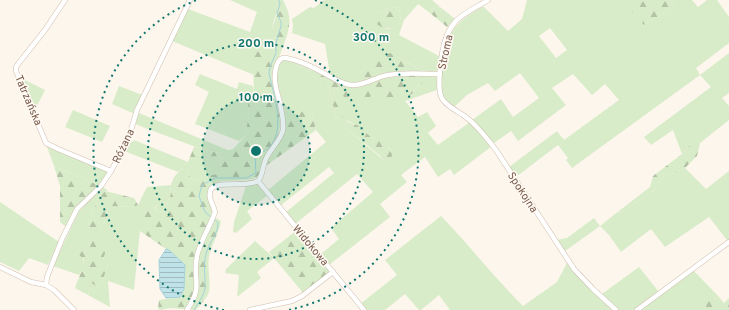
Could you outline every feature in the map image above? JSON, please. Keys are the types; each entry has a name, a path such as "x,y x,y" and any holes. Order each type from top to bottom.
{"street":[{"name":"Tatrzańska","path":"65,0 45,30 18,64 16,71 46,142 58,149 111,171"},
{"name":"Różana","path":"46,285 47,277 62,239 77,209 101,186 111,171 131,130 137,110 190,0"},
{"name":"Stroma","path":"440,74 444,45 449,30 455,21 488,0"},
{"path":"187,310 196,293 197,257 215,212 209,193 212,188 218,185 245,185 258,181 263,173 265,161 278,142 283,127 275,81 278,60 280,58 283,57 298,61 343,83 353,85 388,75 440,74"},
{"name":"Spokojna","path":"440,74 440,92 443,101 468,118 485,136 496,150 574,269 616,310"},
{"name":"Widokowa","path":"258,181 364,310"},
{"path":"637,310 729,242"},
{"path":"0,267 31,282 46,285 54,290 74,310"},
{"path":"250,310 292,301 302,296 333,272"}],"green space":[{"path":"230,0 274,0 276,3 278,9 273,26 274,37 278,39 278,42 283,47 274,69 258,50 253,66 254,75 172,41 188,9 250,32 257,12"},
{"path":"274,0 283,0 288,12 289,29 283,47 271,32 273,30 278,11 277,4"},
{"path":"324,0 432,0 440,7 432,9 430,13 418,4 404,20 399,35 439,56 438,69 435,72 424,71 416,68 412,64 405,63 399,57 377,74 365,81 353,84 341,81 330,75 325,44 292,33 292,19 310,7 314,8","holes":["392,7 399,8 401,18 396,28 386,29 377,13"]},
{"path":"527,0 621,0 644,25 675,7 670,0 692,0 698,7 707,0 717,0 729,17 729,43 696,68 700,75 572,168 566,160 568,158 558,145 516,177 509,167 557,131 564,140 619,100 605,84 592,95 573,74 552,88 566,105 518,141 511,131 494,143 472,120 501,99 513,117 539,98 520,73 495,91 488,83 467,95 454,107 443,99 441,92 447,44 452,32 458,24 483,6 508,31 522,19","holes":["550,28 567,50 556,58 539,36"]},
{"path":"621,0 670,0 675,7 644,25"},
{"path":"392,7 399,8 401,18 396,28 385,28 376,24 373,17 377,13"},
{"path":"440,7 455,19 447,27 430,13 432,9"},
{"path":"258,50 274,69 275,73 280,127 274,146 263,170 255,178 218,182 213,184 208,190 207,196 212,210 211,215 221,221 209,257 209,292 205,299 196,310 170,308 161,310 158,309 159,300 180,297 184,289 185,265 169,250 140,231 149,203 156,199 155,210 160,212 164,211 171,194 170,187 174,177 188,162 194,147 218,153 233,149 246,135 249,109 247,101 254,93 254,51","holes":["219,155 222,158 219,165 219,174 203,176 193,181 188,174 197,157"]},
{"path":"375,53 380,56 390,53 399,57 405,63 412,64 416,68 424,71 422,84 417,86 412,94 388,106 371,95 369,99 362,104 355,97 349,102 336,88 333,90 342,115 348,122 357,125 372,138 383,141 393,153 387,164 379,155 346,128 336,117 327,80 311,76 311,72 299,67 300,65 353,87 365,86 362,73 364,62 372,60"},
{"path":"729,53 729,93 722,98 729,106 729,120 700,143 695,140 682,154 673,130 651,145 644,137 711,87 700,75"},
{"path":"282,60 289,60 300,65 299,67 311,72 311,76 327,80 336,117 346,128 387,163 393,152 382,141 372,138 358,126 343,117 333,90 336,88 349,101 355,97 371,94 385,105 412,94 417,86 422,84 423,76 435,76 438,78 437,90 405,101 418,117 427,112 436,126 428,133 438,145 470,122 492,146 454,175 450,169 438,177 425,157 401,175 407,182 380,204 390,217 329,265 321,254 339,239 331,228 373,192 357,174 295,224 286,212 334,173 329,167 280,206 268,190 326,142 316,130 312,113 285,124 283,104 276,76 278,65"},
{"path":"200,74 237,89 239,82 253,86 254,93 247,101 249,109 246,135 239,141 195,124 209,92 195,85"},
{"path":"21,78 45,90 35,110"},
{"path":"119,86 142,95 135,114 112,104"},
{"path":"308,107 312,113 316,130 267,165 268,160 281,140 285,124"},
{"path":"73,110 110,126 102,142 65,127"},
{"path":"139,113 230,151 218,153 201,149 135,124"},
{"path":"134,140 188,162 178,172 124,151 129,141 133,142"},
{"path":"695,140 700,143 697,156 685,168 661,179 655,189 622,212 619,211 650,187 653,176 682,154"},
{"path":"46,144 109,171 98,185 54,166"},
{"path":"219,155 222,158 219,165 219,174 203,176 193,181 188,174 197,156"},
{"path":"54,166 98,185 77,207 66,227 60,222 60,186"},
{"path":"685,168 706,189 729,171 729,239 727,240 709,217 665,247 651,229 621,252 609,235 600,226 619,211 622,212 655,189 661,179"},
{"path":"257,183 261,185 268,195 247,211 252,219 236,233 233,232 234,222 246,186"},
{"path":"171,185 171,194 164,211 160,212 155,210 157,204 140,231 134,290 108,281 110,307 88,295 91,283 98,287 102,282 108,265 103,259 106,251 82,246 84,266 79,275 53,266 79,211 103,187 108,191 105,191 98,200 87,227 100,230 107,217 108,208 110,206 132,207 138,205 147,187"},
{"path":"105,191 134,198 138,205 132,207 110,206 108,208 107,217 100,230 94,232 87,227 98,200"},
{"path":"0,202 59,242 48,265 29,258 19,271 0,262"},
{"path":"441,216 523,306 557,282 568,261 575,274 614,310 450,310 439,295 419,310 405,294 385,310 365,310 360,304 397,275 385,260"},
{"path":"594,218 600,226 565,251 557,240 567,238"},
{"path":"297,230 331,273 304,294 269,252"},
{"path":"96,238 107,245 103,259 108,265 102,282 98,287 91,283 88,295 75,288 84,263 84,259 79,255 79,250 82,245 90,247 92,241"},
{"path":"255,241 274,258 257,272 261,278 237,297 239,275 225,273 226,269"},
{"path":"639,267 659,292 634,310 619,310 602,294"},
{"path":"693,270 720,298 701,301 708,310 639,310"},
{"path":"710,297 713,299 720,298 724,303 729,298 729,310 708,310 700,301 704,298"}],"water":[{"path":"166,249 185,265 184,289 180,297 166,298 160,289 159,260"}],"waterway":[{"path":"211,217 205,212 199,196 202,185 215,178 246,178 256,173 255,157 270,147 276,136 278,118 269,73 276,53 276,43 281,26 277,13 280,4 279,0"},
{"path":"194,310 204,291 206,256 208,247 218,227 218,223 215,220"}]}
